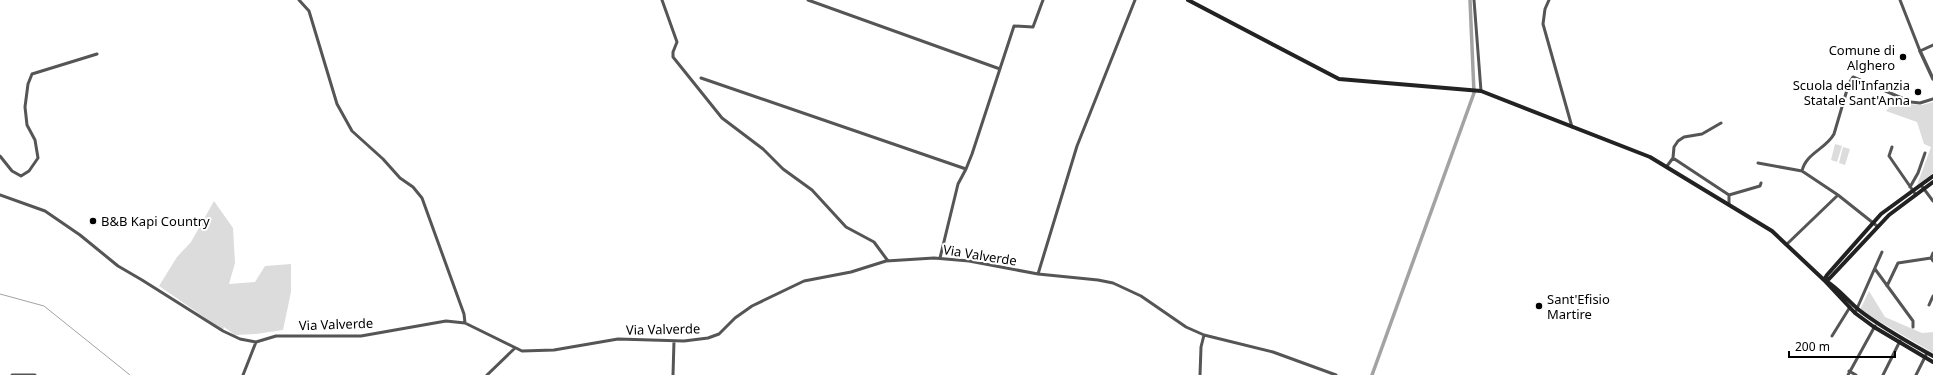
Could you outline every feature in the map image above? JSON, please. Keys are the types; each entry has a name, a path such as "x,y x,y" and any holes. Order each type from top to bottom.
{"main road":[{"path":"1188,0 1338,79 1476,90 1650,157 1667,166 1772,232 1787,244 1850,307 1875,325 1926,355 1933,362"},
{"path":"1923,187 1933,176"},
{"path":"1824,280 1881,214 1913,191 1933,182"},
{"path":"1824,280 1829,279 1877,226 1913,191"},
{"path":"1824,280 1834,285 1857,311"},
{"path":"1926,355 1933,356"}],"street":[{"path":"299,0 308,11 337,104 352,131 383,159 400,178 413,187 422,198 464,314 465,323"},
{"path":"662,0 677,42 673,52 673,57 718,114 763,149 783,169 812,190 846,227 874,242 888,261"},
{"path":"808,0 1000,69"},
{"path":"940,258 958,184 966,169 1014,26 1033,27 1043,0"},
{"path":"1038,274 1077,146 1135,0"},
{"path":"1474,0 1476,90"},
{"path":"1549,0 1545,9 1543,24 1572,127"},
{"path":"1900,0 1920,51 1933,79"},
{"path":"1920,51 1933,45"},
{"path":"0,156 12,171 21,176 29,171 38,158 35,140 27,125 25,107 28,84 32,74 97,54"},
{"path":"701,78 966,169"},
{"path":"1802,171 1809,158 1831,141 1849,82 1853,78 1911,102 1920,103 1933,99"},
{"path":"1667,166 1673,158 1674,147 1681,139 1702,134 1721,123"},
{"path":"1892,147 1889,156 1913,191"},
{"path":"1913,191 1925,153"},
{"path":"1673,158 1729,195 1760,186 1761,183"},
{"path":"1758,163 1802,171 1838,195 1877,226"},
{"path":"1923,187 1933,201"},
{"name":"Via Valverde","path":"0,195 45,211 80,235 118,266 240,340 256,342 276,336 362,336 446,321 465,323 522,351 554,350 618,339 674,341 708,338 719,334 735,318 752,306 804,281 852,272 888,261 940,258 1038,274 1098,280 1116,284 1141,296 1186,327 1204,335 1272,352 1336,375"},
{"path":"1729,195 1729,205"},
{"path":"1787,244 1838,195"},
{"path":"1857,311 1882,252"},
{"path":"1887,286 1898,262 1932,259 1933,253"},
{"path":"1875,269 1913,321 1913,327"},
{"path":"1929,305 1933,296"},
{"path":"1832,336 1850,307"},
{"path":"1856,375 1848,373 1875,325"},
{"path":"1200,375 1201,347 1204,335"},
{"path":"1883,375 1901,340"},
{"path":"673,375 674,341"},
{"path":"243,375 256,342"},
{"path":"487,375 515,348"},
{"path":"1916,375 1926,355"},
{"path":"12,375 35,375"}],"shaded area":[{"path":"1933,102 1933,173 1917,185 1931,147 1924,144 1917,122 1886,111 1894,103 1922,105"},
{"path":"1835,144 1842,146 1837,162 1831,160"},
{"path":"1843,147 1850,149 1845,165 1839,163"},
{"path":"214,201 233,228 235,263 229,284 255,282 265,266 291,264 291,292 283,330 235,335 224,327 223,330 159,286 177,257 191,242"},
{"path":"1869,291 1885,317 1922,333 1933,332 1933,353 1860,310"}],"waterway":[{"path":"1372,375 1474,93 1470,0"},
{"path":"0,294 44,306 130,375"}],"place":[{"name":"Comune di Alghero","path":"1903,57"},
{"name":"Scuola dell'Infanzia Statale Sant'Anna","path":"1918,92"},
{"name":"B&B Kapi Country","path":"93,221"},
{"name":"Sant'Efisio Martire","path":"1539,306"}]}
